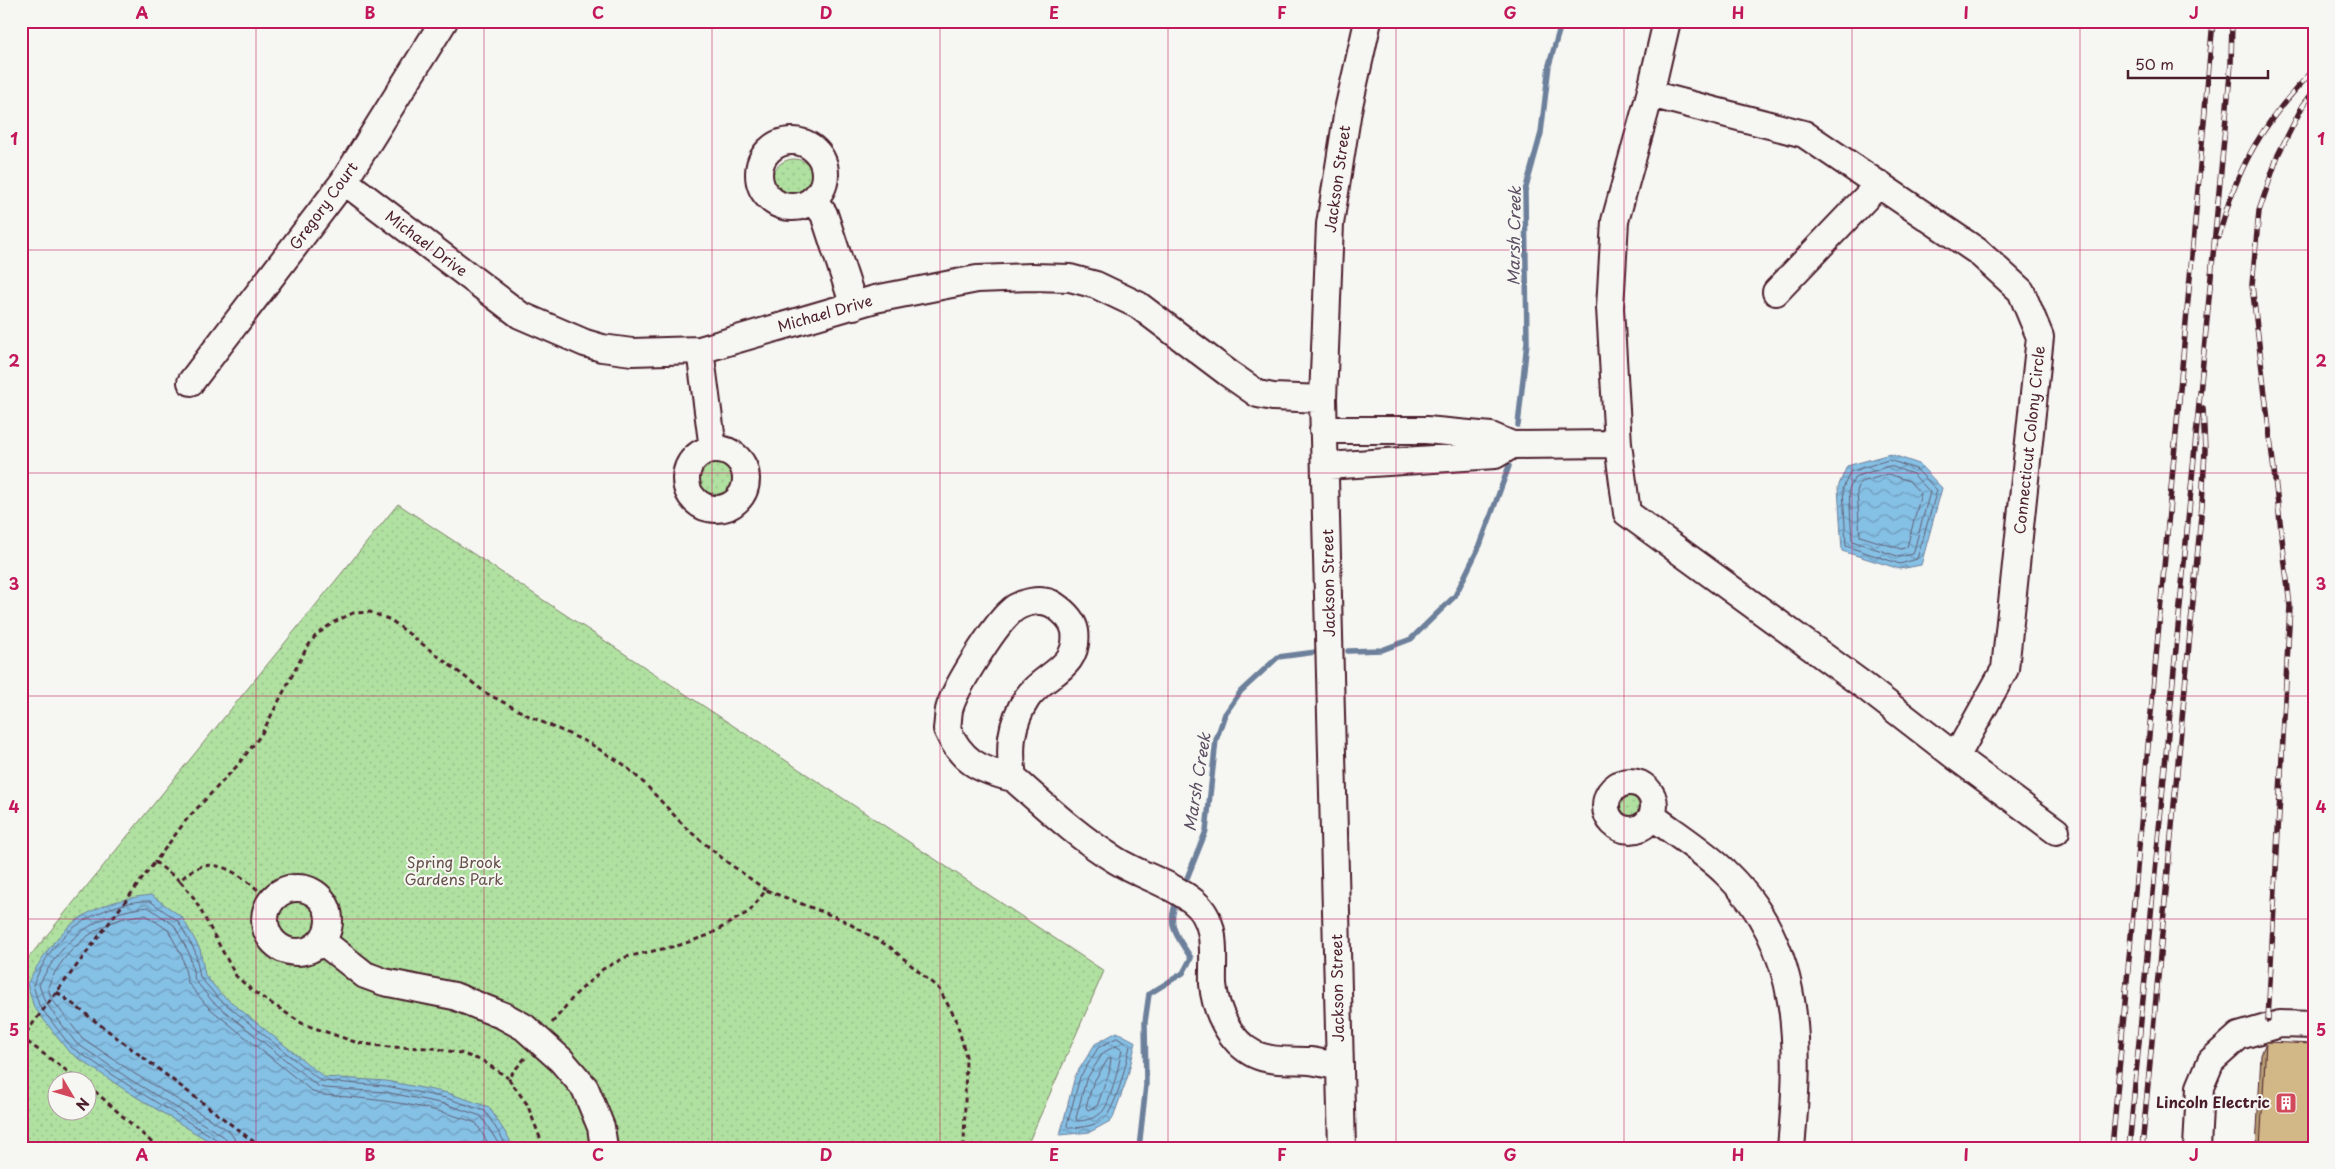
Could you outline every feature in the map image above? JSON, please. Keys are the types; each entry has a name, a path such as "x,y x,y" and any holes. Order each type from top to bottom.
{"street":[{"name":"Gregory Court","path":"192,382 344,181 444,21"},
{"name":"Jackson Street","path":"1342,1148 1323,399 1330,224 1348,110 1368,21"},
{"path":"1667,21 1650,94 1615,221 1610,308 1618,444 1627,513 1863,684 1956,758 2056,832"},
{"name":"Connecticut Colony Circle","path":"1650,94 1804,134 1977,251 2021,291 2040,337 2006,669 1956,758"},
{"name":"Michael Drive","path":"344,181 512,309 537,324 602,348 632,352 700,350 875,299 977,280 1032,277 1070,278 1096,285 1138,305 1228,374 1258,394 1273,397 1323,399"},
{"path":"1776,292 1879,184"},
{"path":"813,200 824,214 854,306"},
{"path":"700,350 713,449"},
{"path":"1323,430 1426,430 1490,436 1512,445 1618,444"},
{"path":"1326,466 1494,455 1512,445"},
{"path":"1013,778 1010,754 1011,731 1019,713 1028,697 1067,663 1076,647 1074,629 1064,612 1048,601 1029,602 1010,612 964,679 949,709 947,729 967,760 991,773 1013,778 1058,817 1117,861 1195,903 1210,925 1215,960 1213,985 1222,1018 1239,1044 1255,1054 1274,1059 1312,1062 1340,1067"},
{"path":"1652,816 1727,873 1746,894 1761,915 1776,948 1786,974 1796,1032 1797,1079 1791,1148"},
{"path":"298,888 317,895 324,902 329,922 322,941 313,948 292,952 274,942 268,933 266,922 267,911 272,902 279,894 298,888"},
{"path":"322,941 364,975 384,982 454,996 504,1016 524,1027 561,1060 585,1088 601,1127 604,1148"},
{"path":"2197,1148 2200,1087 2211,1061 2239,1036 2280,1024 2314,1025"}],"path":[{"path":"68,1072 21,1038 186,819 236,767 261,735 306,649 316,635 334,622 353,613 370,612 391,620 486,693 531,717 589,743 623,764 687,828 727,862 766,890 841,919 890,948 939,989 956,1018 966,1056 964,1148"},
{"path":"155,862 180,881 194,898 236,976 254,992 303,1024 358,1043 389,1047 432,1048 460,1053 483,1061 508,1078 527,1104 544,1148"},
{"path":"180,881 188,872 207,864 223,867 248,880 272,902"},
{"path":"508,1078 575,995 603,969 626,958 680,945 709,934 750,911 766,890"},
{"path":"57,992 262,1148"},
{"path":"98,1095 158,1148"}],"green space":[{"path":"790,159 798,159 810,165 816,181 810,197 798,203 790,203 778,197 772,185 772,177 778,165"},
{"path":"714,458 722,458 734,464 740,480 734,496 722,502 714,502 702,496 696,484 696,476 702,464"},
{"name":"Spring Brook Gardens Park","path":"398,504 1104,971 1026,1148 21,1148 21,967"},
{"path":"1626,790 1637,800 1640,815 1625,825 1619,823 1613,814 1616,800"}],"water":[{"path":"1890,454 1919,464 1942,488 1921,565 1900,569 1842,551 1838,487 1847,466"},
{"path":"151,895 182,917 200,949 205,975 221,994 324,1077 386,1081 448,1093 489,1107 510,1140 510,1148 220,1148 125,1090 68,1051 34,1007 27,984 50,947 76,921 91,911 108,904"},
{"path":"1117,1032 1136,1042 1127,1079 1112,1120 1090,1132 1060,1135 1075,1076 1095,1044"}],"building":[{"name":"Lincoln Electric","path":"2266,1042 2314,1044 2314,1148 2260,1148"}],"waterway":[{"name":"Marsh Creek","path":"1518,425 1527,342 1525,191 1541,133 1549,65 1562,21"},
{"name":"Marsh Creek","path":"1348,651 1382,650 1411,639 1455,596 1480,545 1509,466"},
{"name":"Marsh Creek","path":"1183,888 1206,831 1216,740 1225,714 1241,691 1278,657 1316,652"},
{"name":"Marsh Creek","path":"1139,1148 1146,1085 1145,1022 1149,994 1183,973 1191,958 1174,930 1174,907 1178,898"}],"railway":[{"path":"2112,1148 2213,21"},
{"path":"2129,1148 2231,64 2232,21"},
{"path":"2219,237 2234,189 2254,146 2281,107 2314,70"},
{"path":"2268,1020 2290,606 2252,285 2259,211 2278,155 2302,107 2314,91"},
{"path":"2142,1148 2202,505 2205,450 2203,408"}],"place":[{"name":"Lincoln Electric","path":"2286,1103"}]}
